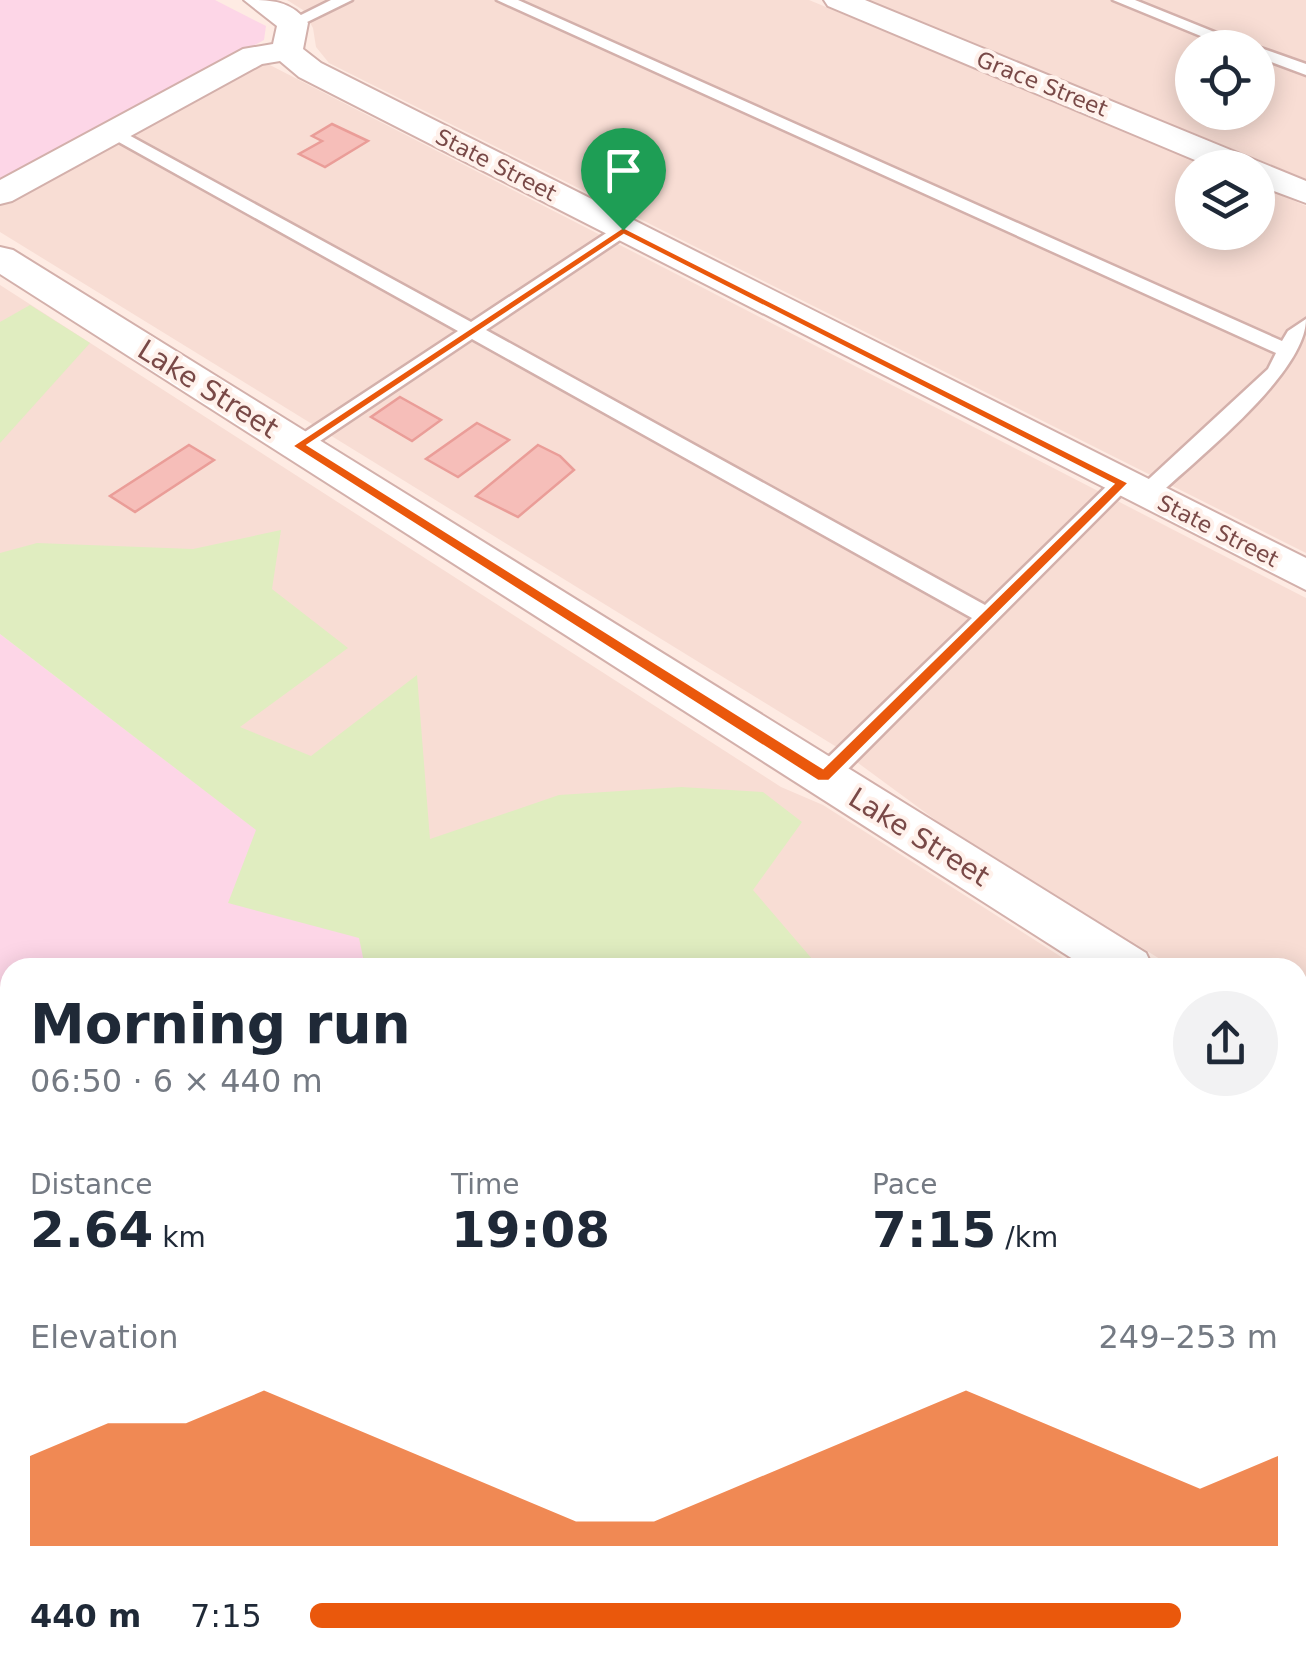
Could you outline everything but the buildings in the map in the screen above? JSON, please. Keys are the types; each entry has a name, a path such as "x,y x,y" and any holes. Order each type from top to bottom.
{"street":[{"name":"State Street","path":"258,0 290,37 310,70 1306,576"},
{"name":"Grace Street","path":"839,0 1201,150"},
{"path":"0,194 290,37"},
{"path":"1275,180 1306,193"},
{"name":"Lake Street","path":"0,258 1112,958"}],"lane":[{"path":"290,37 344,0"},
{"path":"505,0 1288,351"},
{"path":"1121,0 1199,30"},
{"path":"1275,58 1306,70"},
{"path":"114,132 987,616"},
{"path":"298,446 623,230"},
{"path":"824,777 987,616 1276,372 1306,326"}],"shaded area":[{"path":"0,0 215,0 266,26 264,40 0,182"},
{"path":"287,0 809,0 1175,151 1175,250 1275,250 1275,192 1306,206 1306,553 329,63 316,47 313,28 303,10"},
{"path":"867,0 1306,0 1306,179 1275,166 1275,150 1235,150 1186,130 1275,130 1275,30 1175,30 1175,126"},
{"path":"266,63 1306,598 1306,958 1158,958 941,824 835,746 0,232 0,206 252,65"},
{"path":"0,285 781,787 823,805 1063,958 483,958 0,592"},
{"path":"0,634 424,958 0,958"}],"green space":[{"path":"30,305 90,343 0,443 0,322"},
{"path":"281,530 272,589 348,648 240,727 311,756 417,675 430,839 559,795 681,787 763,792 802,822 753,890 811,958 363,958 359,938 228,903 256,830 0,634 0,553 37,543 193,549"}],"route":[{"path":"623,230 1122,483 824,777 298,446 623,230"}]}
